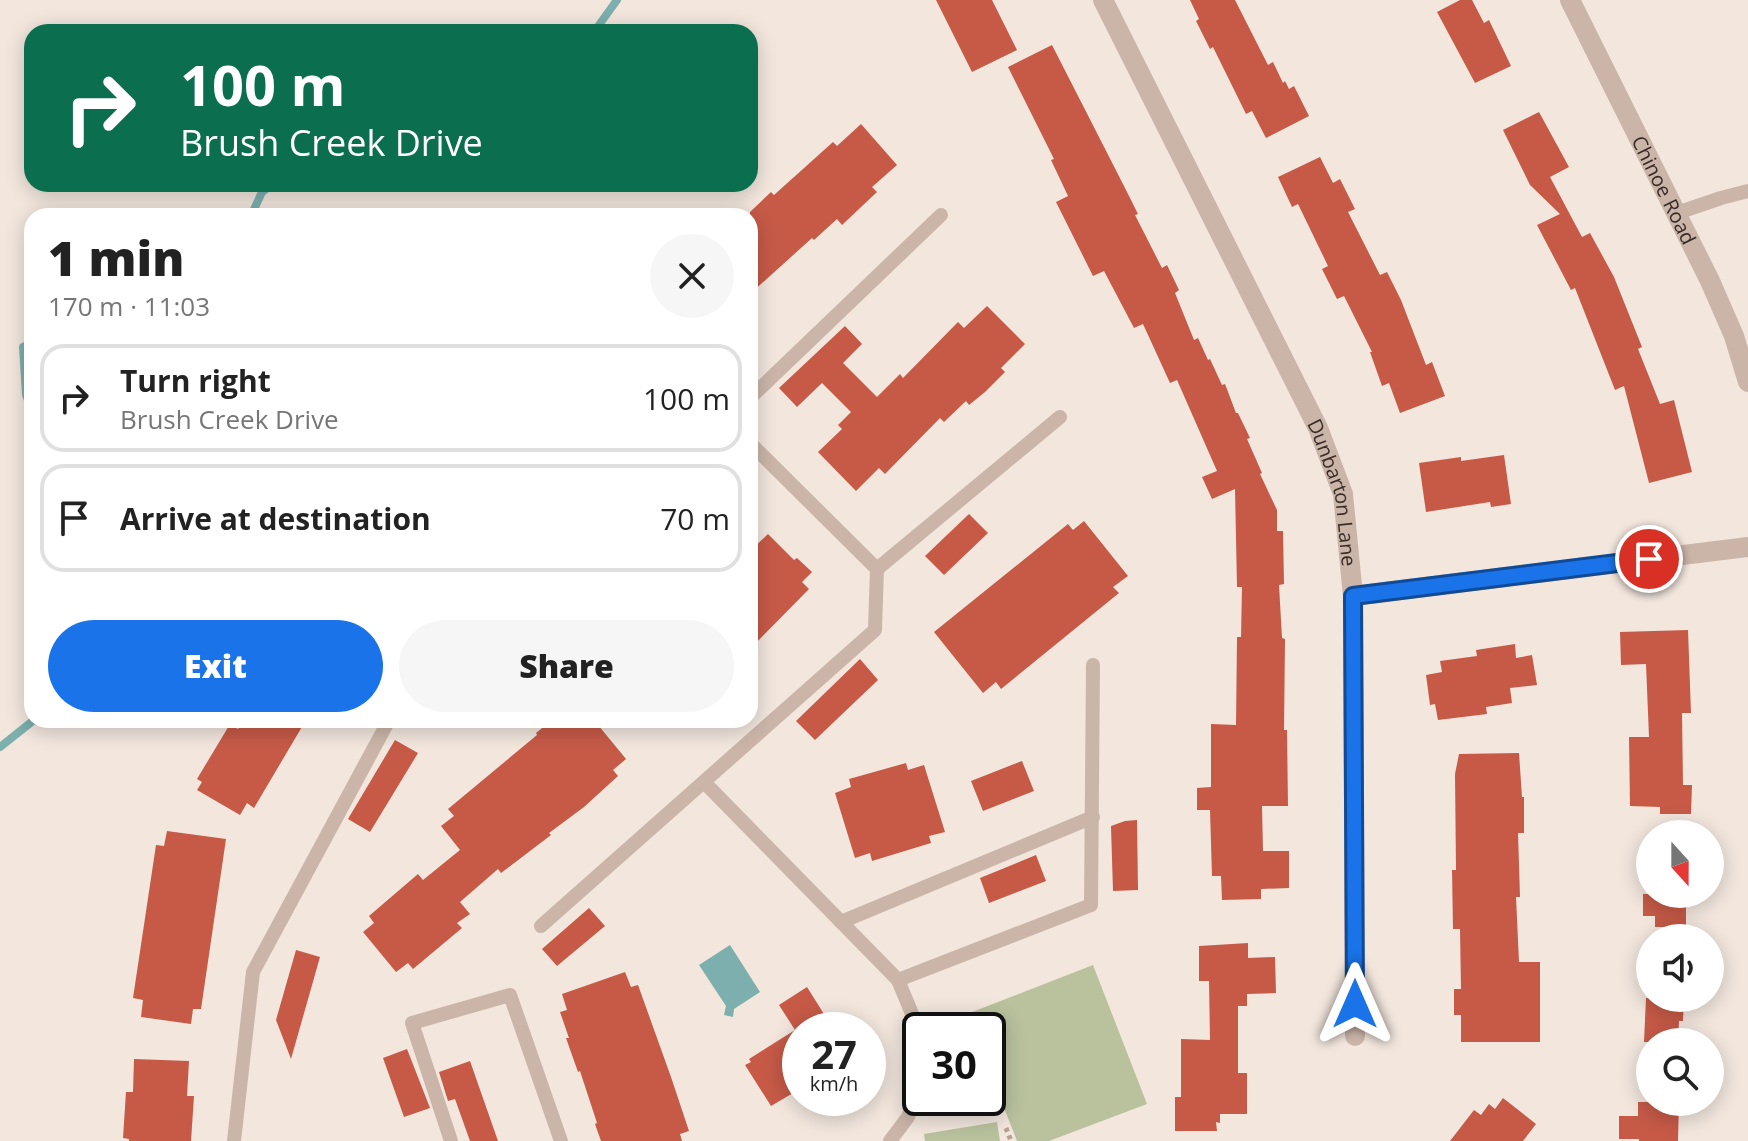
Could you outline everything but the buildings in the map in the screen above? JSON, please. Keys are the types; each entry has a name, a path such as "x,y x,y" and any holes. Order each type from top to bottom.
{"street":[{"name":"Dunbarton Lane","path":"1103,0 1318,428 1343,494 1353,596 1355,1036"},
{"name":"Chinoe Road","path":"1570,0 1710,281 1728,322 1748,382"},
{"path":"1353,596 1748,547"}],"lane":[{"path":"1677,213 1748,191"},
{"path":"758,390 941,215"},
{"path":"877,569 1060,417"},
{"path":"541,926 875,630 877,569 758,451"},
{"path":"898,980 1091,905 1093,665"},
{"path":"234,1141 253,972 385,728"},
{"path":"704,782 898,980 911,1012"},
{"path":"841,922 1093,817"},
{"path":"451,1141 412,1023 510,995 561,1141"},
{"path":"890,1141 908,1116"}],"path":[{"path":"1006,1128 1011,1141"}],"green space":[{"path":"1093,965 1147,1104 1049,1141 1017,1141 1006,1113 1006,1012 972,1012"},
{"path":"997,1122 1000,1141 925,1141 924,1134"}],"water":[{"path":"730,945 760,992 734,1009 733,1017 724,1015 726,1006 699,965"}],"waterway":[{"path":"600,24 617,0"},
{"path":"255,208 262,192"},
{"path":"24,347 24,363"},
{"path":"0,747 24,728"}],"route":[{"path":"1355,1004 1353,596 1649,559"}]}
